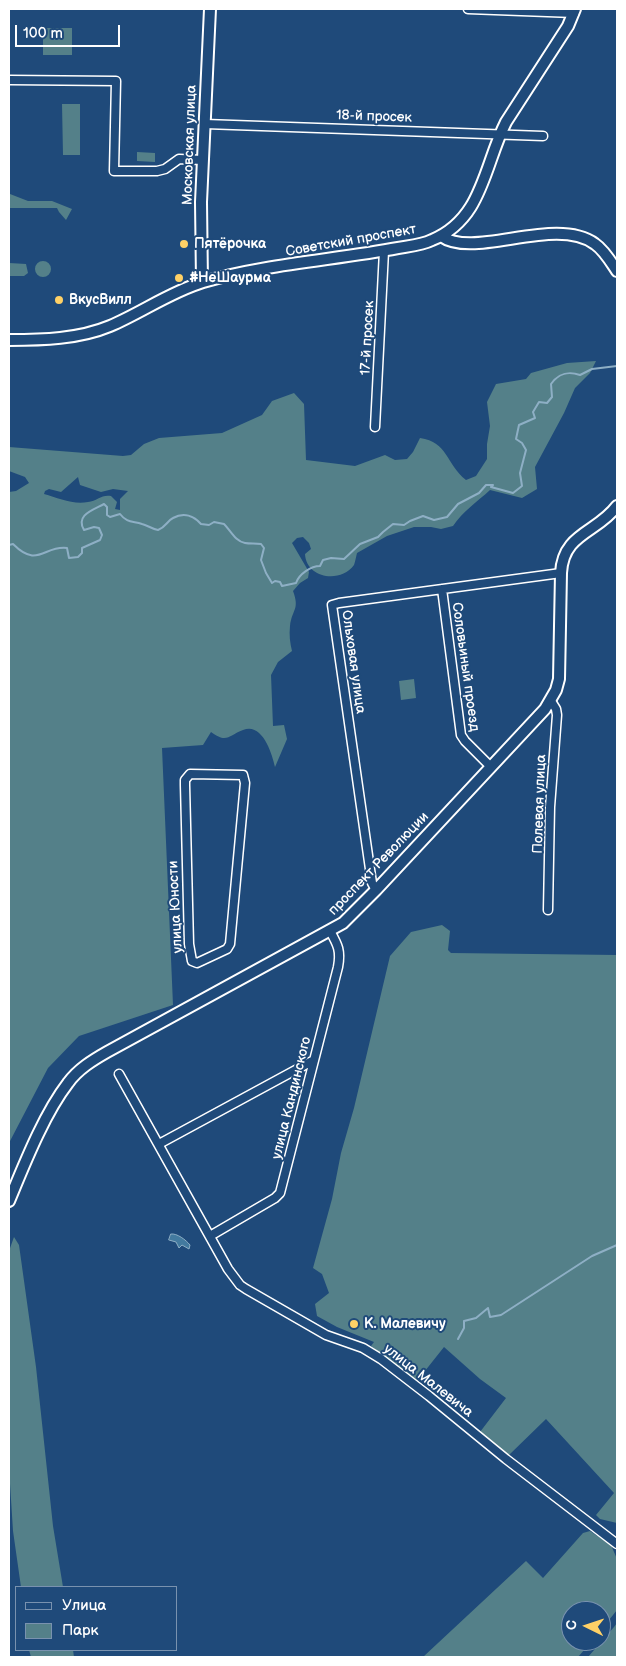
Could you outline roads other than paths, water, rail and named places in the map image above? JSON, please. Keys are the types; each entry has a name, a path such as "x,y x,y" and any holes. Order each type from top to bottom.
{"street":[{"name":"Московская улица","path":"202,282 201,220 210,9"},
{"path":"468,9 575,11"},
{"name":"Советский проспект","path":"9,340 58,338 108,327 202,282 384,251 422,243 441,236 462,219 471,208 478,196 500,134 519,100 568,26 575,11"},
{"path":"9,80 116,80 114,171 157,171 165,169 179,159 203,160"},
{"name":"18-й просек","path":"205,124 543,136"},
{"path":"441,236 458,243 554,234 579,237 597,245 617,271"},
{"name":"17-й просек","path":"375,427 384,251"},
{"name":"проспект Революции","path":"9,1201 48,1115 68,1082 88,1063 343,923 376,890 551,701 558,679 563,556 573,542 602,521 617,506"},
{"name":"Ольховая улица","path":"376,890 372,883 332,605 561,573"},
{"name":"Соловьиный проезд","path":"442,589 461,735 464,741 491,767"},
{"name":"Полевая улица","path":"548,910 550,807 557,715 551,701"},
{"name":"улица Юности","path":"190,774 243,775 246,783 242,816 230,944 227,949 194,963 189,944 185,785 187,776 190,774"},
{"name":"улица Кандинского","path":"210,1236 280,1193 340,956 338,946 330,931"},
{"path":"159,1144 314,1060"},
{"name":"улица Малевича","path":"119,1074 228,1269 240,1285 326,1335 370,1351 425,1392 506,1459 617,1544"}],"water":[{"path":"171,1234 179,1236 186,1241 190,1245 189,1249 182,1245 179,1248 176,1242 169,1240"}],"waterway":[{"path":"617,238 617,252"},
{"path":"9,545 13,544 29,555 67,548 69,558 78,557 82,553 82,548 100,540 102,535 99,528 94,527 84,530 82,525 83,517 104,504 107,507 107,515 110,517 120,514 127,520 158,530 171,519 181,515 192,517 201,524 209,525 214,522 224,524 242,542 261,544 264,548 261,560 272,583 275,581 280,582 282,586 296,583 306,571 320,566 323,560 331,558 344,559 360,544 378,537 393,524 404,525 423,516 434,520 447,517 458,504 479,493 486,485 493,485 491,487 513,493 522,486 520,473 526,450 522,443 516,439 519,425 535,418 533,412 539,402 547,403 552,397 551,384 557,377 564,374 580,375 592,369 617,366"},
{"path":"458,1339 464,1328 464,1321 476,1318 488,1308 490,1317 501,1315 592,1256 617,1245"}],"place":[{"name":"Пятёрочка","path":"184,244"},
{"name":"#НеШаурма","path":"179,278"},
{"name":"ВкусВилл","path":"59,300"},
{"name":"К. Малевичу","path":"354,1324"}]}
